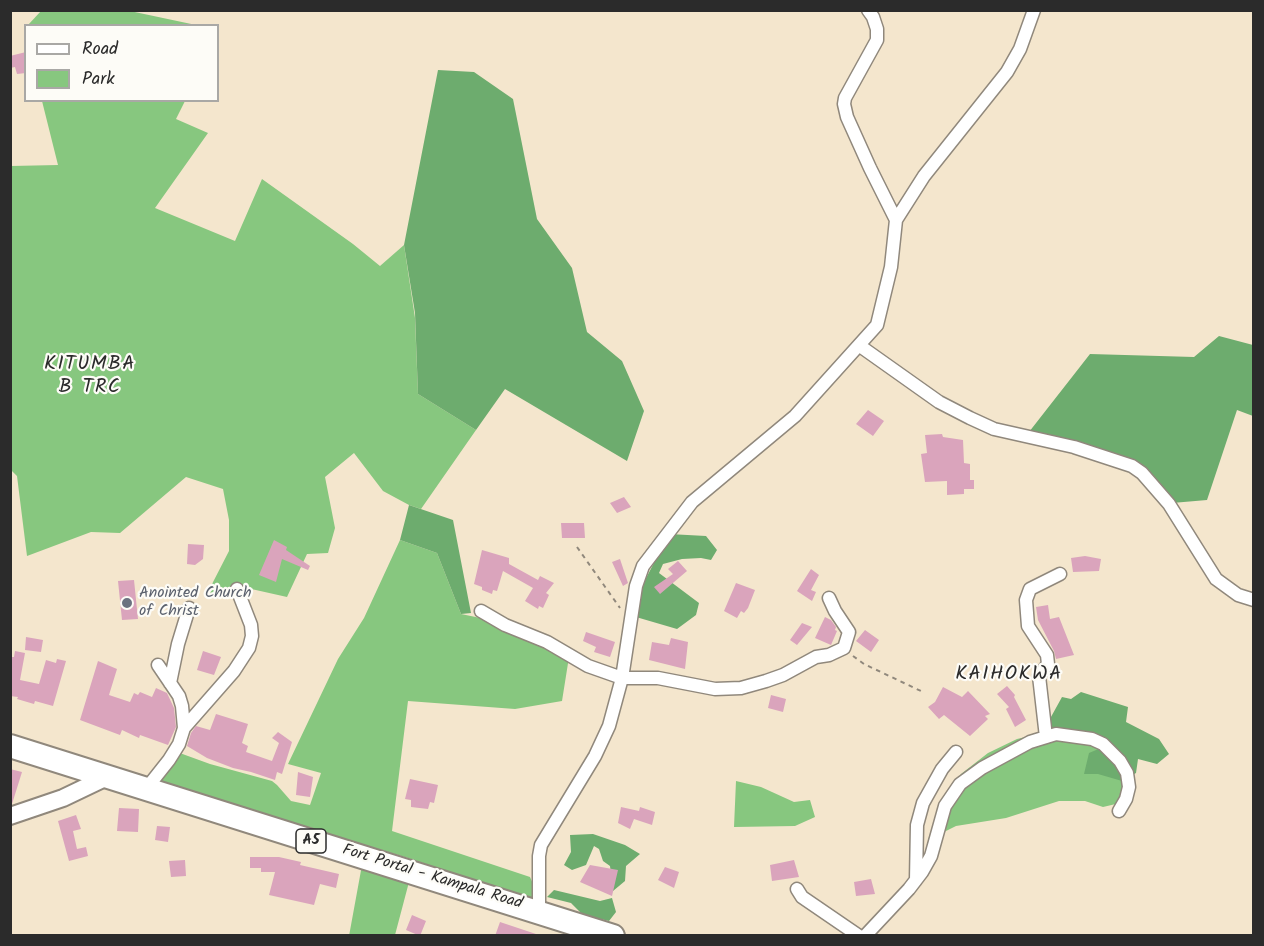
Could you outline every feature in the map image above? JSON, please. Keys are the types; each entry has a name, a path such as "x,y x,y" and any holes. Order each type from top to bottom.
{"highway":[{"name":"Fort Portal - Kampala Road","path":"10,746 438,882 539,911 578,930 612,936"}],"street":[{"path":"868,10 877,30 877,40 845,98 844,104 847,117 865,158 896,220"},
{"path":"539,911 541,844 600,747 614,711 622,678 636,586 643,566 692,502 795,416 878,326 891,267 896,220 924,176 1007,72 1020,49 1034,10"},
{"path":"860,346 939,402 994,429 1074,447 1132,466 1142,473 1169,504 1216,579 1238,595 1254,600"},
{"path":"1046,736 1039,676 1048,664 1047,655 1028,626 1026,600 1030,589 1060,574"},
{"path":"146,789 174,752 184,728 234,671 249,648 252,636 251,625 237,589"},
{"path":"481,611 505,625 547,642 588,666 622,678 658,678 715,689 741,688 783,675 816,657 829,655 844,648 849,632 829,598"},
{"path":"170,683 178,644 189,608"},
{"path":"158,665 179,696 184,728"},
{"path":"865,936 916,880 931,856 945,806 960,784 982,768 1030,742 1046,736 1065,734 1092,739 1110,750 1127,773 1129,788 1119,811"},
{"path":"916,880 916,833 922,803 942,769 956,752"},
{"path":"10,816 63,798 109,776"},
{"path":"798,889 802,897 859,936"}],"path":[{"path":"577,548 631,622"},
{"path":"844,648 864,664 922,692"}],"green space":[{"path":"41,11 130,11 191,24 29,24"},
{"path":"438,70 474,72 513,99 537,219 572,268 587,332 622,361 644,411 627,461 505,389 476,430 418,394 415,313 404,245"},
{"path":"42,102 184,102 176,119 208,133 155,208 235,241 262,179 380,266 404,245 415,318 418,394 476,430 421,509 383,491 354,453 325,477 335,528 328,553 307,554 287,597 238,586 210,598 211,586 229,551 229,520 223,489 186,477 120,533 91,532 27,556 17,476 11,470 11,166 58,165"},
{"path":"1219,336 1253,345 1253,416 1237,410 1207,500 1172,503 1141,468 1029,432 1090,354 1194,357"},
{"path":"409,505 453,520 471,613 461,614 437,553 400,540"},
{"path":"669,534 706,536 717,550 711,560 682,559 663,564 659,573 699,603 696,615 677,629 636,617 643,584"},
{"path":"400,540 437,553 461,614 495,621 569,657 562,701 515,709 408,701 392,831 530,877 537,893 534,897 526,898 408,858 153,781 177,752 210,764 272,781 291,801 310,805 321,773 288,764 338,659 364,618"},
{"path":"1081,692 1128,707 1126,722 1159,739 1169,754 1157,764 1138,759 1136,773 1122,781 1098,774 1084,774 1089,753 1108,745 1051,731 1046,726 1062,697 1071,699"},
{"path":"1051,731 1109,744 1130,771 1120,803 1103,807 1085,801 1059,801 1006,818 956,826 942,833 936,848 928,840 939,807 961,774 988,753 1017,739"},
{"path":"736,781 761,787 794,802 810,800 815,817 795,826 734,827"},
{"path":"593,834 625,845 640,854 626,866 625,881 613,891 610,866 603,861 599,849 594,846 586,865 572,870 564,865 571,852 570,835"},
{"path":"362,865 409,882 395,935 349,936"},
{"path":"554,890 600,901 612,898 616,912 609,921 583,915 571,903 547,897"}],"building":[{"path":"24,52 24,73 17,74 15,67 10,68 10,56"},
{"path":"868,410 884,421 873,436 856,424"},
{"path":"942,434 943,437 963,440 964,463 970,464 970,480 974,480 974,489 964,489 964,494 947,495 947,481 925,482 921,454 927,453 925,435"},
{"path":"624,497 631,507 617,513 610,503"},
{"path":"561,523 584,523 585,538 562,538"},
{"path":"274,540 287,547 286,550 310,566 308,570 282,559 276,582 259,575"},
{"path":"188,544 204,545 203,559 195,565 187,564"},
{"path":"482,550 509,558 509,564 538,580 540,576 554,583 546,593 549,595 543,608 539,606 538,609 525,601 533,588 503,571 497,591 493,590 492,594 474,584"},
{"path":"1085,556 1101,559 1099,571 1073,572 1071,558"},
{"path":"620,559 628,583 623,586 612,562"},
{"path":"678,561 687,571 660,594 654,587 673,574 668,569"},
{"path":"811,569 819,575 811,590 816,592 812,601 797,591"},
{"path":"134,580 138,619 122,620 118,581"},
{"path":"736,583 755,590 748,608 744,613 741,611 737,618 724,611"},
{"path":"1048,605 1050,619 1059,617 1074,655 1056,659 1038,620 1036,607"},
{"path":"825,617 831,620 837,631 831,645 815,638"},
{"path":"802,623 812,627 797,645 790,640"},
{"path":"865,630 879,640 871,652 856,641"},
{"path":"586,632 615,642 610,657 594,652 596,647 583,641"},
{"path":"26,637 43,640 41,652 25,650"},
{"path":"671,638 688,642 685,669 649,660 652,642 669,645"},
{"path":"15,651 25,653 20,680 39,684 46,660 56,663 57,659 66,661 53,706 35,701 34,704 10,696 10,657 14,657"},
{"path":"203,651 221,657 214,675 197,670"},
{"path":"98,661 117,669 109,695 130,702 134,693 138,695 140,692 152,697 156,688 167,693 174,708 176,727 168,745 140,735 139,738 122,730 120,735 80,720"},
{"path":"1007,686 1015,695 1026,720 1015,727 1006,709 1009,707 997,694"},
{"path":"943,687 962,697 968,691 990,714 985,716 988,719 970,736 944,715 939,719 928,707 935,702"},
{"path":"771,695 786,699 783,712 768,708"},
{"path":"216,714 248,724 242,743 248,746 246,752 272,761 279,743 272,738 278,732 292,742 282,774 277,772 275,780 233,768 207,758 187,746 196,726 210,730"},
{"path":"10,769 22,772 12,804 10,804"},
{"path":"298,772 313,777 310,797 296,795"},
{"path":"410,779 438,785 434,803 430,802 428,809 411,807 411,800 405,799"},
{"path":"621,807 639,811 640,807 655,812 652,825 634,819 630,829 618,823"},
{"path":"119,808 139,809 138,832 117,831"},
{"path":"76,815 81,829 73,831 77,849 86,847 88,856 69,861 58,821"},
{"path":"157,826 170,827 168,842 155,840"},
{"path":"250,857 279,857 301,862 300,865 339,874 336,888 320,884 314,905 269,895 275,872 261,872 261,868 250,868"},
{"path":"185,860 186,876 171,877 169,861"},
{"path":"794,860 799,877 772,881 770,865"},
{"path":"590,865 618,870 612,896 580,882"},
{"path":"665,867 679,872 674,888 658,880"},
{"path":"871,879 875,894 856,896 854,882"},
{"path":"412,915 426,921 420,936 406,930"},
{"path":"500,922 536,934 535,936 495,936"}],"place":[{"name":"Anointed Church of Christ","path":"127,603"}],"district":[{"name":"KITUMBA B TRC","path":"90,378"},
{"name":"KAIHOKWA","path":"1009,676"}]}
